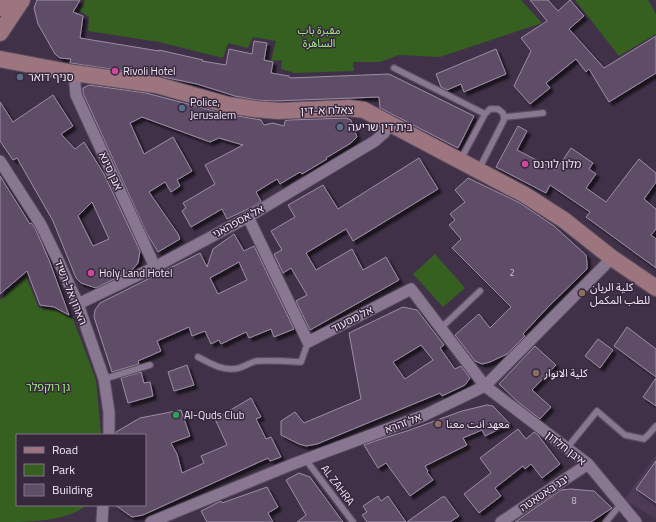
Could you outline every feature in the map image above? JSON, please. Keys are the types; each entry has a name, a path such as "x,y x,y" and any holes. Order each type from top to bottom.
{"street":[{"path":"0,8 5,0"},
{"path":"0,33 22,0"},
{"name":"צאלח א-דין","path":"0,59 74,73 157,85 228,105 255,109 278,111 349,108 364,110 525,195 564,220 612,258 656,288"},
{"name":"אבן סינא","path":"74,73 76,95 155,267"},
{"name":"אל אספהאני","path":"78,304 155,267 248,216 375,141 384,133 389,124"},
{"name":"הארון אל-רשיד","path":"0,161 41,225 78,304 104,379 109,412 109,434"},
{"path":"248,216 308,342"},
{"name":"אל זהרא","path":"151,522 306,460 425,415 485,386 612,258"},
{"name":"אל מסעוד","path":"308,342 411,289 485,386"},
{"name":"איבן חלדון","path":"485,386 588,464 636,522"},
{"name":"יבנ באטאטה","path":"501,522 588,464"},
{"path":"102,522 103,506"}],"lane":[{"path":"394,68 485,114"},
{"path":"460,161 485,114 490,109 496,108 502,111 505,117 504,122 478,171"},
{"path":"505,117 543,113"},
{"path":"441,328 480,291"},
{"path":"198,357 215,366 229,370 240,368 254,362 267,360 301,362 308,342"},
{"path":"104,379 150,365"},
{"path":"567,448 597,411 625,435 644,439 656,426"},
{"name":"AL ZAHRA","path":"306,460 353,522"},
{"path":"606,522 621,504"}],"shaded area":[{"path":"656,455 656,519 624,500"}],"green space":[{"name":"مقبرة باب الساهرة","path":"85,0 521,0 542,23 440,57 399,55 380,62 353,62 354,71 295,73 281,69 282,60 271,61 276,41 253,37 248,48 228,43 223,58 159,42 88,31 89,17 80,11"},
{"path":"575,0 648,0 656,14 656,34 619,56"},
{"path":"435,254 465,288 443,307 413,274"},
{"name":"גן רוקפלר","path":"26,277 39,308 55,310 73,319 96,380 101,434 16,434 16,506 86,506 78,511 58,518 23,522 0,522 0,300"}],"building":[{"path":"37,0 80,0 73,12 83,16 80,38 159,50 203,60 202,61 226,65 229,49 252,54 254,41 267,43 264,60 273,62 271,73 289,76 290,78 389,74 474,116 458,148 380,108 379,97 274,101 256,100 235,96 197,84 158,76 70,63 71,59 60,58 55,54 38,24 34,8"},
{"path":"530,0 548,0 558,11 570,0 584,16 569,29 604,68 656,36 656,73 609,102 589,69 586,72 576,59 546,83 550,88 530,104 514,86 531,51 521,38 547,21"},
{"path":"496,49 506,74 464,92 461,84 447,90 441,87 436,74"},
{"path":"89,85 146,93 226,114 261,120 264,125 273,123 284,126 285,121 288,120 346,118 351,120 357,137 351,143 302,174 300,172 280,184 277,179 256,192 261,201 254,206 227,219 222,209 191,227 182,211 186,208 183,203 215,184 205,165 243,145 219,138 210,142 142,117 130,123 144,154 173,137 192,171 177,180 180,186 171,192 165,182 149,192 180,239 158,252 147,234 83,93 83,88"},
{"path":"53,95 73,126 61,134 75,149 84,142 104,174 140,251 138,263 132,270 96,288 81,283 76,278 53,221 17,158 13,160 0,141 0,102 13,122","holes":["92,202 109,239 93,246 78,216"]},
{"path":"518,126 527,131 517,150 556,170 571,148 593,163 589,169 596,174 586,188 606,202 639,159 656,173 656,182 644,199 656,209 656,229 651,235 656,239 656,268 586,217 590,212 550,185 546,193 496,167"},
{"path":"419,158 438,189 353,241 346,229 306,253 316,270 352,249 363,270 386,257 399,280 310,330 296,301 307,295 291,268 283,273 274,254 282,250 271,231 295,217 288,205 323,185 338,209"},
{"path":"0,176 30,224 31,223 35,228 49,260 69,315 54,307 40,305 27,271 0,294"},
{"path":"468,178 520,203 554,226 586,255 587,262 587,269 548,307 523,334 525,336 507,354 482,364 475,361 455,335 479,314 490,328 511,307 452,248 461,239 449,225 455,220 450,214 465,202 455,190"},
{"path":"234,234 244,251 254,246 294,329 274,337 271,329 249,338 246,332 221,344 219,340 211,344 205,331 192,336 189,327 157,341 161,351 138,361 139,364 112,372 94,317 95,310 100,303 200,253 207,267 213,249","holes":["239,262 247,280 218,294 210,278"]},
{"path":"403,307 417,310 444,345 440,348 455,369 461,366 470,378 465,385 442,396 440,393 317,444 306,446 281,435 281,421 295,412 304,423 361,399 349,333","holes":["421,345 433,360 405,379 393,362"]},
{"path":"627,327 656,349 656,377 614,346"},
{"path":"598,339 613,350 600,368 585,356"},
{"path":"535,346 556,365 532,390 551,407 540,419 518,402 499,384"},
{"path":"187,365 194,385 174,391 168,372"},
{"path":"141,372 144,383 150,382 153,396 128,403 121,378"},
{"path":"656,378 656,406 643,397"},
{"path":"251,398 261,417 256,419 266,439 271,437 281,457 270,461 268,458 143,515 132,517 116,506 146,506 146,434 116,434 116,432 140,418 181,410 190,436 171,443 177,454 182,473 204,463 201,456 227,445 215,419"},
{"path":"487,405 493,406 510,424 485,436 482,430 463,438 467,445 425,466 428,471 427,472 433,480 410,496 386,463 378,468 364,445 462,411"},
{"path":"518,429 526,439 534,432 538,435 560,464 542,478 531,464 525,469 523,466 495,488 501,496 479,513 464,494 491,473 480,458"},
{"path":"656,461 656,503 636,489"},
{"path":"299,473 310,477 343,522 297,522 306,515 286,480"},
{"path":"267,487 278,507 268,513 273,522 207,522 201,511 221,501 222,503"},
{"path":"571,489 594,491 612,508 591,522 515,522 561,490"},
{"path":"378,496 381,501 388,496 406,522 367,522 362,515 367,512 363,506"},
{"path":"442,497 445,497 459,516 450,522 407,522"}],"place":[{"name":"Rivoli Hotel","path":"115,71"},
{"name":"סניף דואר","path":"20,77"},
{"name":"Police, Jerusalem","path":"182,108"},
{"name":"בית דין שריעה","path":"340,127"},
{"name":"מלון לורנס","path":"525,164"},
{"name":"Holy Land Hotel","path":"91,273"},
{"name":"كلية الريان للطب المكمل","path":"582,293"},
{"name":"كلية الانوار","path":"536,373"},
{"name":"Al-Quds Club","path":"176,415"},
{"name":"معهد انت معنا","path":"438,424"}]}
